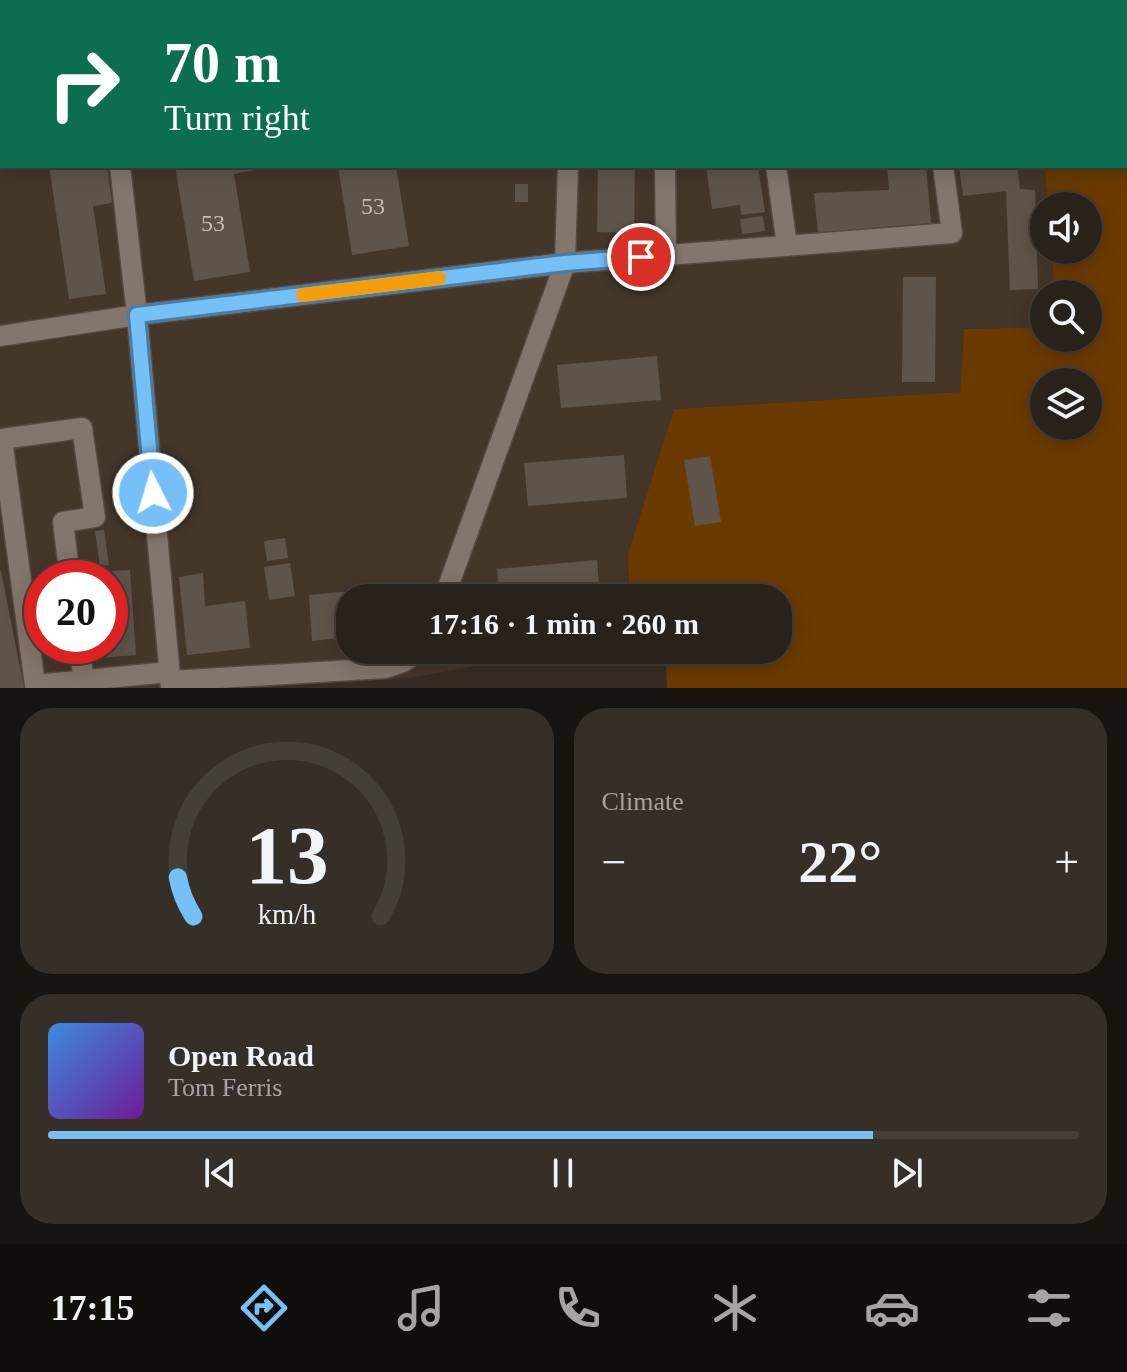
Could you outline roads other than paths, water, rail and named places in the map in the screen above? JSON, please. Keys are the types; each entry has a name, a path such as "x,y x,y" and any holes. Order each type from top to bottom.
{"lane":[{"path":"120,168 137,315 170,680"},
{"path":"449,584 565,263 568,168"},
{"path":"665,168 666,255"},
{"path":"776,168 787,246"},
{"path":"0,336 137,315 565,263 952,233 943,168"},
{"path":"24,603 2,439 82,428 95,517 63,522 68,560"},
{"path":"32,664 35,685 385,668 397,664"},
{"path":"82,664 84,681"}]}
